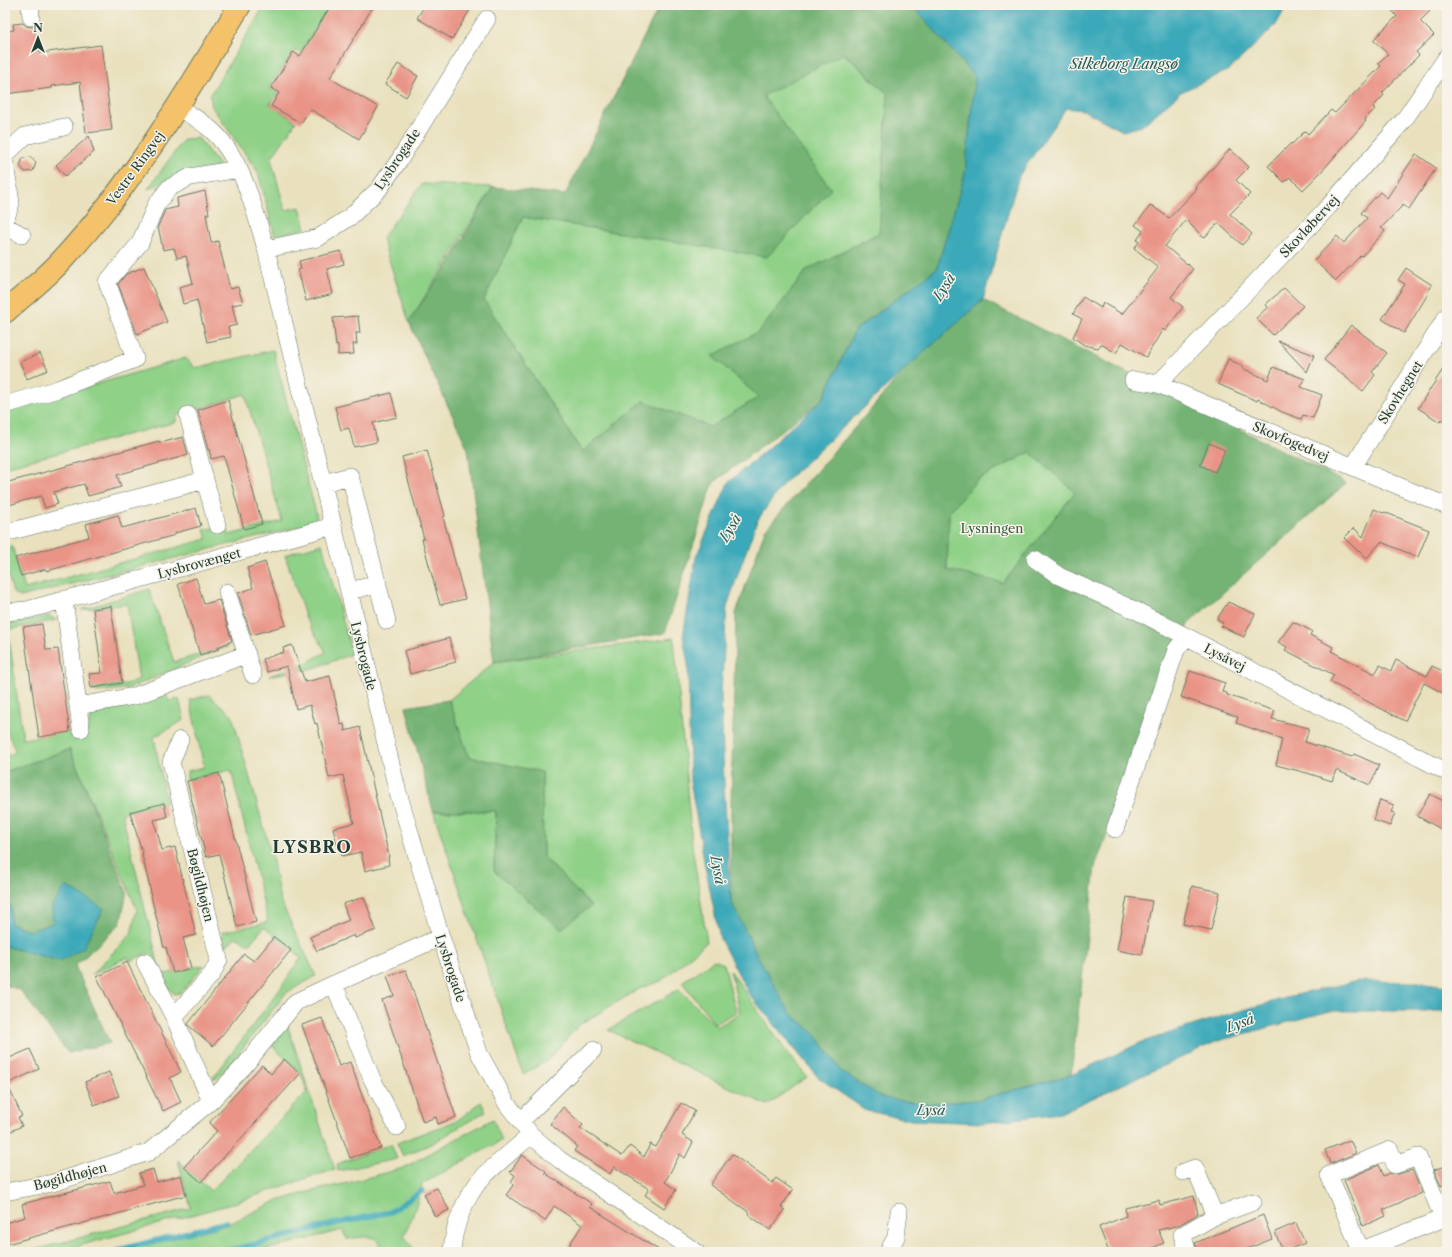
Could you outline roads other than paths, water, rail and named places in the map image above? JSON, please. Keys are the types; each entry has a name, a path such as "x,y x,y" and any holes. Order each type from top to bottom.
{"main road":[{"name":"Vestre Ringvej","path":"5,312 63,260 122,189 178,107 240,5"}],"street":[{"name":"Lysbrogade","path":"266,249 318,238 350,217 379,189 400,159 487,19"},
{"name":"Skovløbervej","path":"1158,384 1334,200 1404,120 1447,57"},
{"name":"Lysbrogade","path":"178,107 210,128 224,144 240,169 251,199 266,249 397,789 441,937 479,1053 507,1104 531,1134 560,1160 696,1252"},
{"path":"5,155 25,136 64,127"},
{"path":"5,164 11,203 5,221"},
{"path":"5,405 58,389 134,359 107,282 140,243 156,205 169,188 190,177 240,169"},
{"path":"5,226 22,235"},
{"name":"Skovhegnet","path":"1353,467 1447,316"},
{"name":"Skovfogedvej","path":"1133,380 1158,384 1447,506"},
{"path":"188,415 217,525"},
{"path":"323,483 350,476 387,621"},
{"path":"5,532 205,480"},
{"name":"Lysbrovænget","path":"5,612 27,610 333,526"},
{"name":"Lysåvej","path":"1035,558 1059,576 1139,612 1447,772"},
{"path":"349,592 378,584"},
{"path":"226,592 253,675"},
{"path":"64,599 81,729"},
{"path":"1115,829 1176,650 1186,636"},
{"path":"78,706 134,696 247,654"},
{"name":"Bøgildhøjen","path":"174,1017 212,974 219,960 171,762 180,740"},
{"name":"Bøgildhøjen","path":"5,1192 53,1183 149,1152 211,1101 245,1065 296,1002 441,937"},
{"path":"145,962 174,1017 211,1101"},
{"path":"334,984 372,1079 396,1127"},
{"path":"521,1121 593,1050"},
{"path":"452,1252 455,1232 466,1202 482,1179 531,1134"},
{"path":"1390,1150 1395,1165 1418,1157 1445,1217 1359,1251 1329,1175 1390,1150"},
{"path":"1183,1172 1195,1168 1215,1216"},
{"path":"1188,1252 1182,1235 1215,1216 1254,1202"},
{"path":"888,1252 896,1237 899,1212"}],"water":[{"path":"912,5 1287,5 1276,25 1229,70 1181,92 1142,126 1123,131 1083,110 1066,108 1019,176 983,300 904,370 782,485 757,521 727,607 721,693 724,784 731,901 757,955 790,1013 816,1035 842,1072 883,1098 927,1104 977,1100 1071,1075 1142,1042 1229,1014 1300,994 1357,981 1418,982 1447,986 1447,1011 1330,1011 1218,1041 1060,1113 983,1123 911,1120 867,1111 817,1076 749,994 720,939 690,781 688,664 683,637 696,557 728,483 823,399 855,330 937,268 965,174 975,77"},
{"path":"66,886 104,909 83,948 60,961 5,946 5,904 11,905 10,923 30,931 53,923 52,906"}],"waterway":[{"path":"224,1252 329,1225 390,1212 422,1191"},
{"path":"119,1250 227,1222"}],"district":[{"name":"LYSBRO","path":"312,847"}],"water label":[{"name":"Silkeborg Langsø","path":"1124,64"},
{"name":"Lyså","path":"944,287"},
{"name":"Lyså","path":"730,528"},
{"name":"Lyså","path":"718,870"},
{"name":"Lyså","path":"1240,1023"},
{"name":"Lyså","path":"931,1110"}],"park label":[{"name":"Lysningen","path":"992,528"}]}
